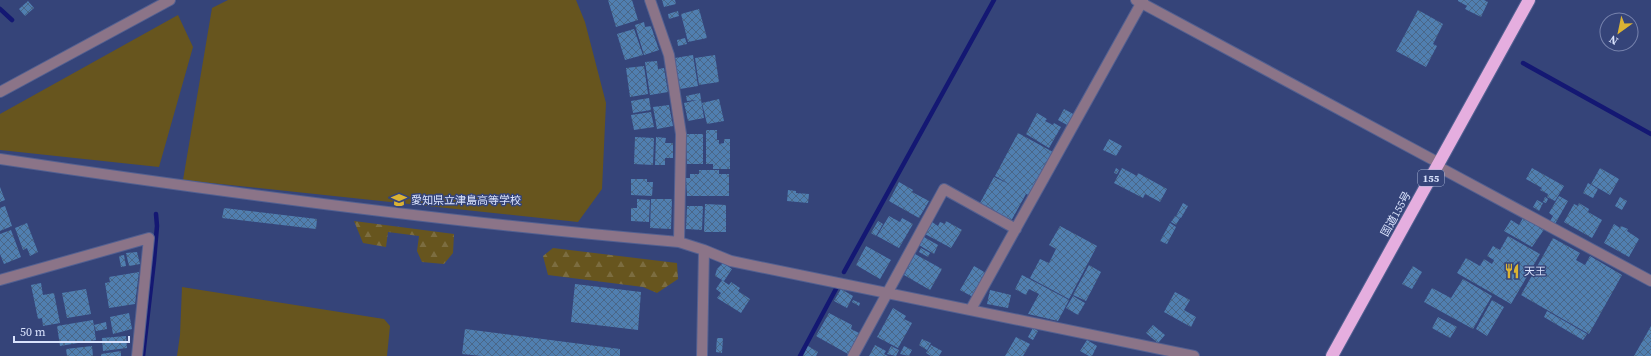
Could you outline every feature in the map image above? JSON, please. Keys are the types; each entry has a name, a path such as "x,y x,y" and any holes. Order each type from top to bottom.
{"highway":[{"name":"国道155号","path":"1332,356 1529,0"}],"street":[{"path":"650,0 669,55 681,134 679,242"},
{"path":"0,92 163,1"},
{"path":"971,309 1140,1 1651,281"},
{"path":"0,159 200,189 349,208 489,224 679,242 731,261 971,309 1194,356"},
{"path":"854,356 944,189 1016,229"},
{"path":"0,280 150,238 137,356"},
{"path":"702,356 704,250"}],"green space":[{"path":"228,0 576,0 585,22 606,103 602,189 578,222 183,180 212,8"},
{"path":"178,15 193,47 159,167 0,150 0,114"},
{"path":"354,221 454,234 453,253 444,264 422,262 417,251 419,236 388,232 386,247 363,243"},
{"path":"553,248 677,263 678,279 657,293 643,287 548,275 543,256"},
{"path":"182,287 384,319 390,326 387,356 177,356 180,335"}],"building":[{"path":"608,0 632,0 638,20 616,27"},
{"path":"662,0 675,0 676,4 664,7"},
{"path":"1458,0 1484,0 1488,2 1481,17 1465,9 1467,6"},
{"path":"28,1 34,8 25,16 19,9"},
{"path":"699,9 707,38 688,42 681,14"},
{"path":"1418,10 1443,24 1433,44 1437,46 1426,67 1396,51"},
{"path":"678,11 679,16 669,19 668,14"},
{"path":"644,22 645,27 651,26 659,50 644,55 635,25"},
{"path":"634,29 643,55 625,60 617,34"},
{"path":"685,38 687,44 678,46 677,40"},
{"path":"693,55 698,86 680,89 675,58"},
{"path":"715,55 719,82 699,85 695,58"},
{"path":"657,61 658,69 664,68 668,92 650,95 645,62"},
{"path":"644,66 648,94 630,97 626,68"},
{"path":"700,93 704,118 688,121 684,103 697,100 687,101 686,96"},
{"path":"649,98 651,110 633,113 631,101"},
{"path":"719,99 724,121 707,124 702,103"},
{"path":"669,105 673,126 657,129 653,107"},
{"path":"1064,109 1075,115 1069,126 1058,120"},
{"path":"651,112 654,127 634,130 631,115"},
{"path":"1037,113 1047,119 1045,121 1053,125 1054,123 1061,127 1049,148 1026,134"},
{"path":"706,130 717,130 717,140 719,140 719,144 724,143 724,139 730,139 730,169 713,169 713,164 706,164"},
{"path":"1018,133 1053,152 1029,195 1026,194 1011,221 980,203 994,177 1009,184 995,176"},
{"path":"686,134 703,134 703,164 687,164"},
{"path":"635,137 654,138 653,165 634,164"},
{"path":"656,137 666,138 665,143 673,143 673,158 665,158 665,165 655,165"},
{"path":"1109,139 1122,146 1116,156 1103,150"},
{"path":"1116,168 1119,170 1117,174 1114,173"},
{"path":"1122,168 1137,176 1138,173 1167,189 1160,202 1145,194 1143,198 1114,183"},
{"path":"1532,168 1564,186 1555,201 1547,197 1548,194 1540,190 1542,188 1526,179"},
{"path":"1600,168 1619,179 1610,195 1591,184"},
{"path":"699,170 719,170 719,174 729,174 729,196 687,196 686,178 690,178 690,174 699,174"},
{"path":"631,179 647,179 647,182 653,182 652,196 631,195"},
{"path":"899,182 913,190 912,192 929,201 919,218 889,201"},
{"path":"1588,183 1598,189 1593,198 1583,193"},
{"path":"0,187 5,200 0,202"},
{"path":"788,190 796,191 796,193 809,194 808,203 787,201"},
{"path":"1559,196 1568,201 1555,224 1550,221 1553,216 1549,213"},
{"path":"1545,197 1548,199 1546,203 1543,202"},
{"path":"1620,197 1627,201 1622,210 1615,206"},
{"path":"637,199 650,200 649,222 631,221 631,208 637,208"},
{"path":"651,199 672,199 671,229 650,228"},
{"path":"1537,200 1543,203 1539,211 1533,207"},
{"path":"1183,203 1188,206 1181,218 1176,216"},
{"path":"1579,203 1589,209 1588,212 1602,220 1592,238 1564,222 1574,204 1578,206"},
{"path":"705,204 726,205 726,232 704,232"},
{"path":"5,206 12,226 0,231 0,208"},
{"path":"687,206 703,206 702,230 686,229"},
{"path":"224,208 317,219 316,229 222,218"},
{"path":"889,216 900,222 902,218 913,224 899,248 877,236"},
{"path":"1175,216 1180,218 1176,225 1171,222"},
{"path":"1524,216 1545,228 1532,247 1504,231 1511,220 1519,225"},
{"path":"878,221 883,224 876,236 871,233"},
{"path":"946,221 962,230 951,248 925,234 932,222 938,226 940,222 945,224"},
{"path":"27,223 38,252 30,256 27,248 23,250 15,228"},
{"path":"1170,223 1176,227 1167,244 1160,241"},
{"path":"1614,224 1620,228 1621,226 1628,229 1627,231 1639,239 1629,257 1604,243"},
{"path":"1060,226 1097,246 1069,299 1030,278 1040,259 1049,263 1056,249 1049,245"},
{"path":"11,230 21,257 4,264 0,254 0,234"},
{"path":"1508,236 1540,254 1511,304 1457,273 1466,258 1480,266 1484,259 1492,264 1494,260 1487,256 1493,246 1500,250"},
{"path":"924,237 938,245 934,254 919,245"},
{"path":"1553,238 1580,253 1576,260 1585,265 1590,256 1622,275 1589,334 1521,295"},
{"path":"866,246 891,260 880,279 856,265"},
{"path":"921,248 930,253 928,257 919,252"},
{"path":"137,252 140,264 129,266 126,253"},
{"path":"915,254 942,269 930,290 904,275"},
{"path":"124,255 126,266 121,267 119,256"},
{"path":"723,263 732,269 724,281 715,276 717,269"},
{"path":"1089,265 1101,272 1086,301 1073,295"},
{"path":"974,266 986,273 973,297 960,290"},
{"path":"1413,266 1422,272 1412,289 1402,284"},
{"path":"139,272 135,304 109,308 105,283 110,282 109,277"},
{"path":"1022,275 1069,300 1058,321 1028,314 1039,294 1029,289 1026,295 1015,289"},
{"path":"1463,279 1492,296 1473,329 1424,302 1432,288 1451,298"},
{"path":"722,280 729,285 731,282 740,288 738,291 750,299 741,313 717,298 721,293 716,289"},
{"path":"41,283 43,295 54,293 60,323 43,326 42,318 38,319 31,285"},
{"path":"575,284 641,292 638,330 571,322"},
{"path":"86,289 91,314 67,318 62,293"},
{"path":"841,289 853,296 847,308 834,301"},
{"path":"990,290 1011,295 1008,308 987,304"},
{"path":"1175,292 1190,300 1184,310 1196,317 1191,327 1164,312"},
{"path":"1073,296 1085,303 1078,315 1066,308"},
{"path":"853,300 860,303 859,306 852,302"},
{"path":"1492,300 1504,307 1487,336 1476,329"},
{"path":"893,308 906,316 904,319 912,323 898,348 877,337"},
{"path":"1547,311 1587,334 1583,340 1544,317"},
{"path":"129,313 132,329 113,334 110,317"},
{"path":"829,313 852,325 851,329 859,333 848,354 816,336"},
{"path":"1438,317 1457,327 1450,338 1432,328"},
{"path":"93,320 96,340 60,346 57,326"},
{"path":"106,322 107,329 96,331 94,325"},
{"path":"1153,325 1165,335 1158,343 1146,333"},
{"path":"1651,326 1651,356 1634,356"},
{"path":"1033,328 1038,331 1033,340 1028,337"},
{"path":"465,329 620,349 620,356 482,356 462,354"},
{"path":"126,336 127,348 103,351 102,338"},
{"path":"1016,337 1030,344 1023,356 1005,356"},
{"path":"717,338 723,338 722,353 716,352"},
{"path":"922,339 931,343 927,350 919,345"},
{"path":"1087,340 1097,346 1092,356 1080,351"},
{"path":"875,345 886,351 884,354 888,356 869,356"},
{"path":"931,345 942,351 939,356 931,356 926,353"},
{"path":"92,346 93,356 67,356 66,349"},
{"path":"808,346 818,352 816,356 803,356"},
{"path":"891,346 899,350 896,356 887,354"},
{"path":"904,346 912,350 909,356 900,354"},
{"path":"121,351 121,356 101,356 101,354"}],"waterway":[{"path":"844,272 994,0"},
{"path":"0,9 12,20"},
{"path":"1523,63 1651,134"},
{"path":"143,356 154,261 157,226 156,214"},
{"path":"800,356 837,287"}],"place":[{"name":"愛知県立津島高等学校","path":"399,200"},
{"name":"天王","path":"1512,271"}]}
